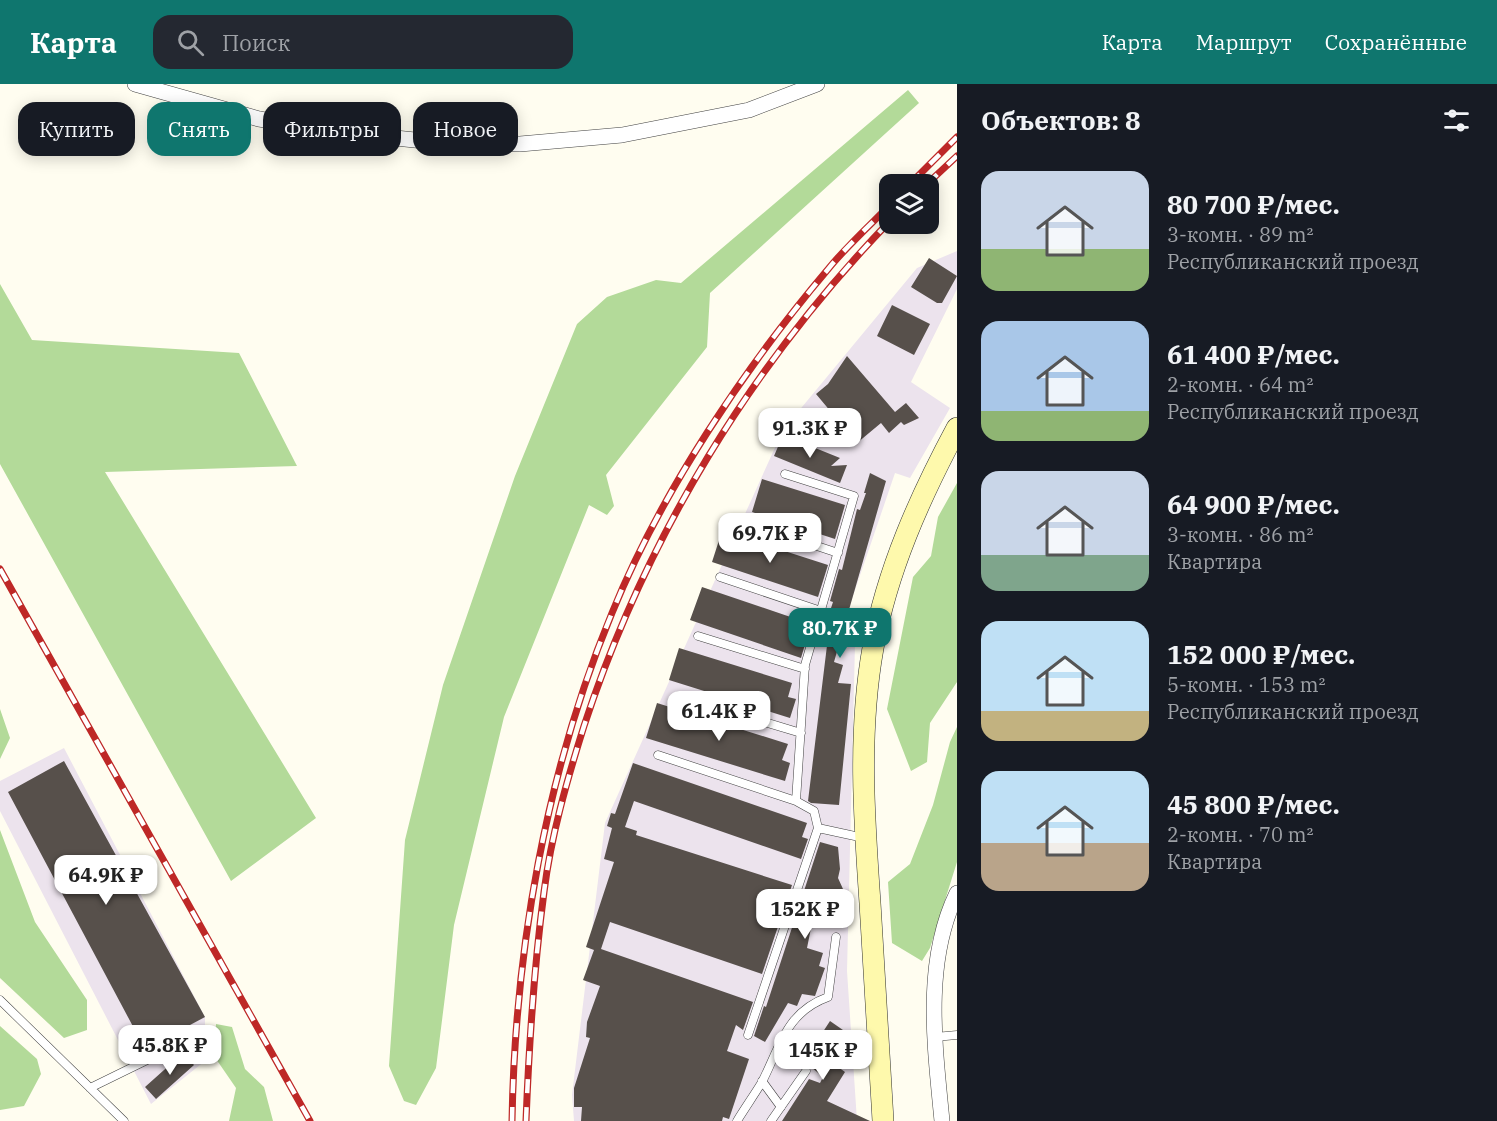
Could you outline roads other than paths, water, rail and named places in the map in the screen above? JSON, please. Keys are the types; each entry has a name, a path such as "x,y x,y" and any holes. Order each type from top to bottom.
{"street":[{"path":"135,84 259,119 347,133 434,142 520,144 604,139 749,110 817,84"},
{"path":"883,1121 866,838 864,773 866,702 873,647 886,592 928,482 957,428"},
{"path":"942,1121 934,1037 936,968 951,905 957,893"}],"lane":[{"path":"786,474 854,496 805,669 796,801"},
{"path":"748,523 838,553"},
{"path":"720,577 821,611"},
{"path":"698,636 805,669"},
{"path":"678,696 801,733"},
{"path":"658,755 796,801 814,811 818,828 748,1035"},
{"path":"818,828 866,838"},
{"path":"737,1121 762,1081 780,1038 810,1004 828,997 836,937"},
{"path":"0,1000 124,1121"},
{"path":"934,1037 957,1035"},
{"path":"90,1088 184,1042"},
{"path":"771,1121 806,1071"},
{"path":"762,1081 781,1107"}],"railway":[{"path":"920,174 957,137"},
{"path":"938,174 957,156"},
{"path":"512,1121 514,1056 520,991 538,862 569,735 612,613 655,522 707,432 798,306 829,268 879,216"},
{"path":"526,1121 530,1035 540,920 547,871 555,829 572,767 609,656 638,588 671,521 748,394 839,276 879,233"},
{"path":"0,569 310,1121"}]}
